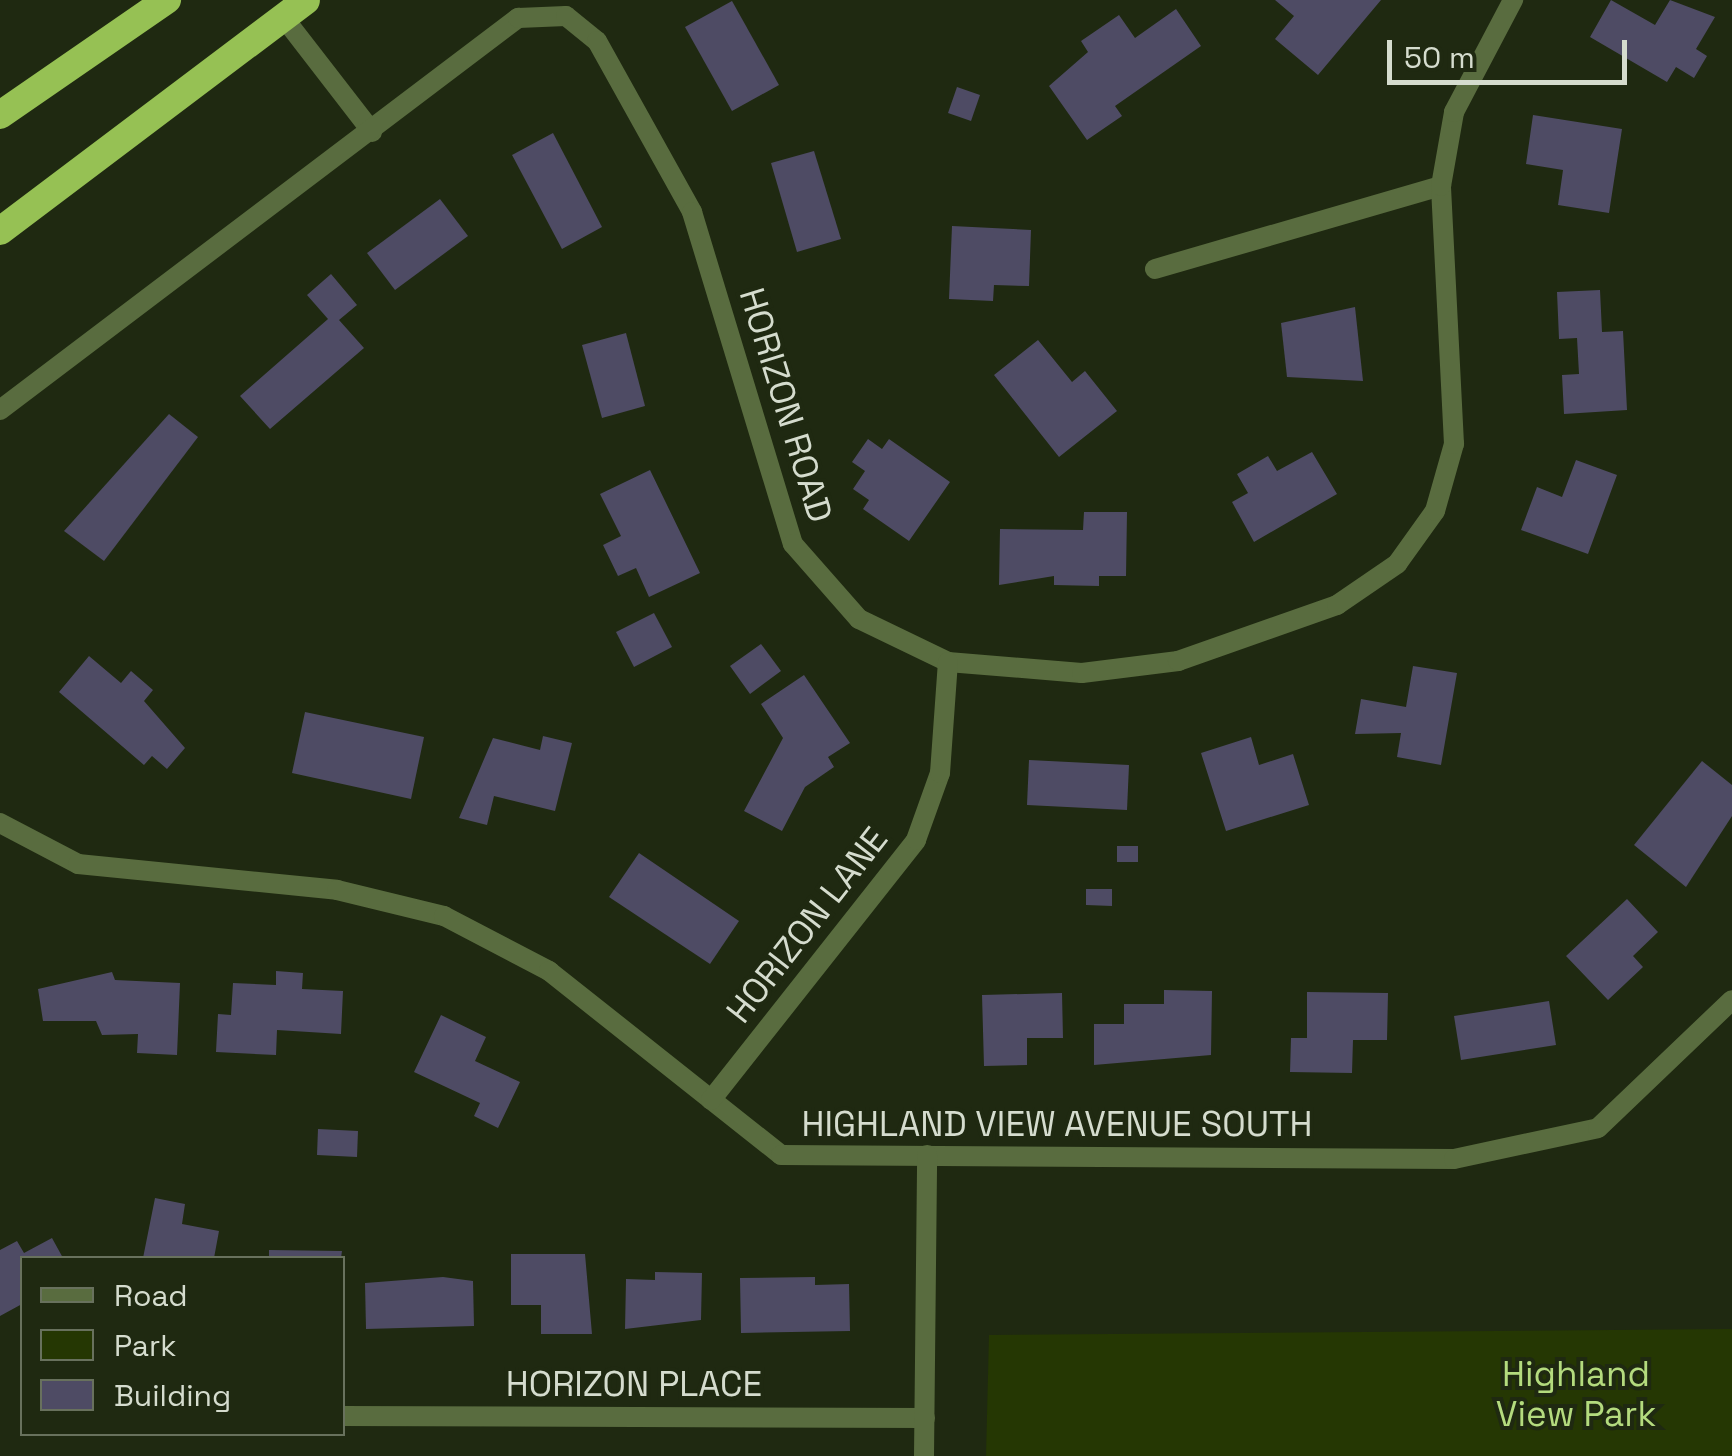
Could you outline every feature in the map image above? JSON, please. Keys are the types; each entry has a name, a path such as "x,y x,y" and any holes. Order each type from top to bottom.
{"highway":[{"path":"0,115 167,0"},
{"path":"0,231 306,0"}],"street":[{"name":"HORIZON ROAD","path":"372,132 518,18 566,16 597,41 692,212 793,544 859,618 948,662 1082,673 1178,661 1337,605 1397,564 1435,511 1454,444 1441,186 1454,112 1513,0"},
{"path":"0,410 372,132 284,18"},
{"path":"1155,269 1441,186"},
{"name":"HORIZON LANE","path":"712,1100 916,840 940,772 948,662"},
{"name":"HIGHLAND VIEW AVENUE SOUTH","path":"0,822 78,864 337,890 444,916 549,971 781,1156 1454,1159 1598,1128 1732,1000"},
{"path":"924,1456 927,1155"},
{"name":"HORIZON PLACE","path":"345,1416 925,1418"}],"green space":[{"name":"Highland View Park","path":"1732,1329 1732,1456 986,1456 989,1335"}],"building":[{"path":"1275,0 1381,0 1318,75 1275,39 1294,16"},
{"path":"1611,0 1655,25 1670,0 1715,17 1696,49 1707,56 1694,78 1676,67 1667,82 1590,37"},
{"path":"732,1 779,85 732,111 685,27"},
{"path":"1176,9 1201,46 1115,106 1122,116 1087,140 1049,86 1088,52 1081,41 1119,15 1135,38"},
{"path":"957,87 980,95 971,121 948,113"},
{"path":"1533,115 1622,129 1609,213 1558,205 1563,170 1526,164"},
{"path":"553,133 602,227 562,249 512,155"},
{"path":"814,151 841,239 797,252 771,163"},
{"path":"440,199 468,236 395,290 367,253"},
{"path":"952,226 1031,230 1029,286 994,285 993,301 949,299"},
{"path":"331,274 357,305 339,320 364,348 270,429 240,396 328,319 307,295"},
{"path":"1600,290 1602,332 1623,331 1627,410 1564,414 1562,375 1579,374 1577,338 1559,339 1557,292"},
{"path":"1355,307 1363,381 1287,377 1281,323"},
{"path":"626,333 645,406 602,418 582,345"},
{"path":"1038,340 1072,382 1085,371 1117,411 1059,457 994,375"},
{"path":"169,414 198,437 104,561 64,531"},
{"path":"868,439 882,449 889,439 950,482 909,541 863,509 869,500 853,489 865,471 852,462"},
{"path":"1312,452 1337,494 1254,542 1232,502 1248,493 1237,474 1268,456 1277,471"},
{"path":"1576,460 1617,475 1588,554 1521,530 1537,487 1562,497"},
{"path":"650,470 700,573 649,597 636,568 618,576 603,545 621,536 600,494"},
{"path":"1084,512 1127,512 1126,576 1099,576 1099,586 1054,585 1054,576 999,585 1000,529 1083,530"},
{"path":"654,613 672,647 634,667 616,632"},
{"path":"761,644 781,671 750,694 730,666"},
{"path":"89,656 121,683 131,671 153,690 144,701 185,748 167,769 152,756 144,765 59,692"},
{"path":"1413,666 1457,673 1441,765 1397,757 1401,733 1355,734 1361,699 1406,707"},
{"path":"804,675 850,743 828,757 834,767 805,787 782,831 744,811 783,738 761,704"},
{"path":"305,712 424,737 411,799 292,773"},
{"path":"543,736 572,743 555,811 494,796 487,825 459,818 493,738 540,750"},
{"path":"1251,737 1259,765 1293,754 1309,805 1226,831 1201,753"},
{"path":"1029,760 1129,765 1127,810 1027,805"},
{"path":"1702,761 1732,785 1732,816 1686,887 1634,845"},
{"path":"1117,846 1138,846 1138,862 1117,862"},
{"path":"639,853 739,921 710,964 609,897"},
{"path":"1086,889 1112,889 1112,906 1086,905"},
{"path":"1627,899 1658,932 1633,956 1643,967 1608,1000 1566,956"},
{"path":"276,971 303,973 302,989 343,991 341,1034 277,1030 276,1055 216,1052 218,1014 231,1015 233,983 276,985"},
{"path":"112,972 115,980 180,983 177,1055 137,1053 138,1034 102,1035 96,1021 43,1021 38,989"},
{"path":"1164,990 1212,991 1211,1055 1094,1065 1094,1024 1124,1024 1124,1004 1164,1004"},
{"path":"1307,992 1388,993 1387,1040 1353,1040 1352,1073 1290,1072 1291,1038 1307,1038"},
{"path":"1062,993 1063,1038 1027,1038 1027,1065 984,1066 982,995"},
{"path":"1549,1001 1556,1045 1461,1060 1454,1016"},
{"path":"441,1015 486,1037 475,1061 520,1082 498,1128 474,1116 480,1103 414,1072"},
{"path":"318,1129 358,1131 357,1157 317,1155"},
{"path":"155,1198 185,1204 182,1224 219,1231 214,1256 143,1256"},
{"path":"52,1238 62,1256 20,1256 20,1305 0,1316 0,1250 17,1241 24,1253"},
{"path":"269,1250 342,1251 341,1256 269,1256"},
{"path":"511,1254 585,1254 592,1334 541,1334 541,1305 511,1305"},
{"path":"655,1272 702,1273 701,1320 625,1329 626,1279 655,1280"},
{"path":"443,1277 473,1281 474,1326 366,1329 365,1283"},
{"path":"815,1277 815,1285 849,1284 850,1331 741,1333 740,1278"}]}
